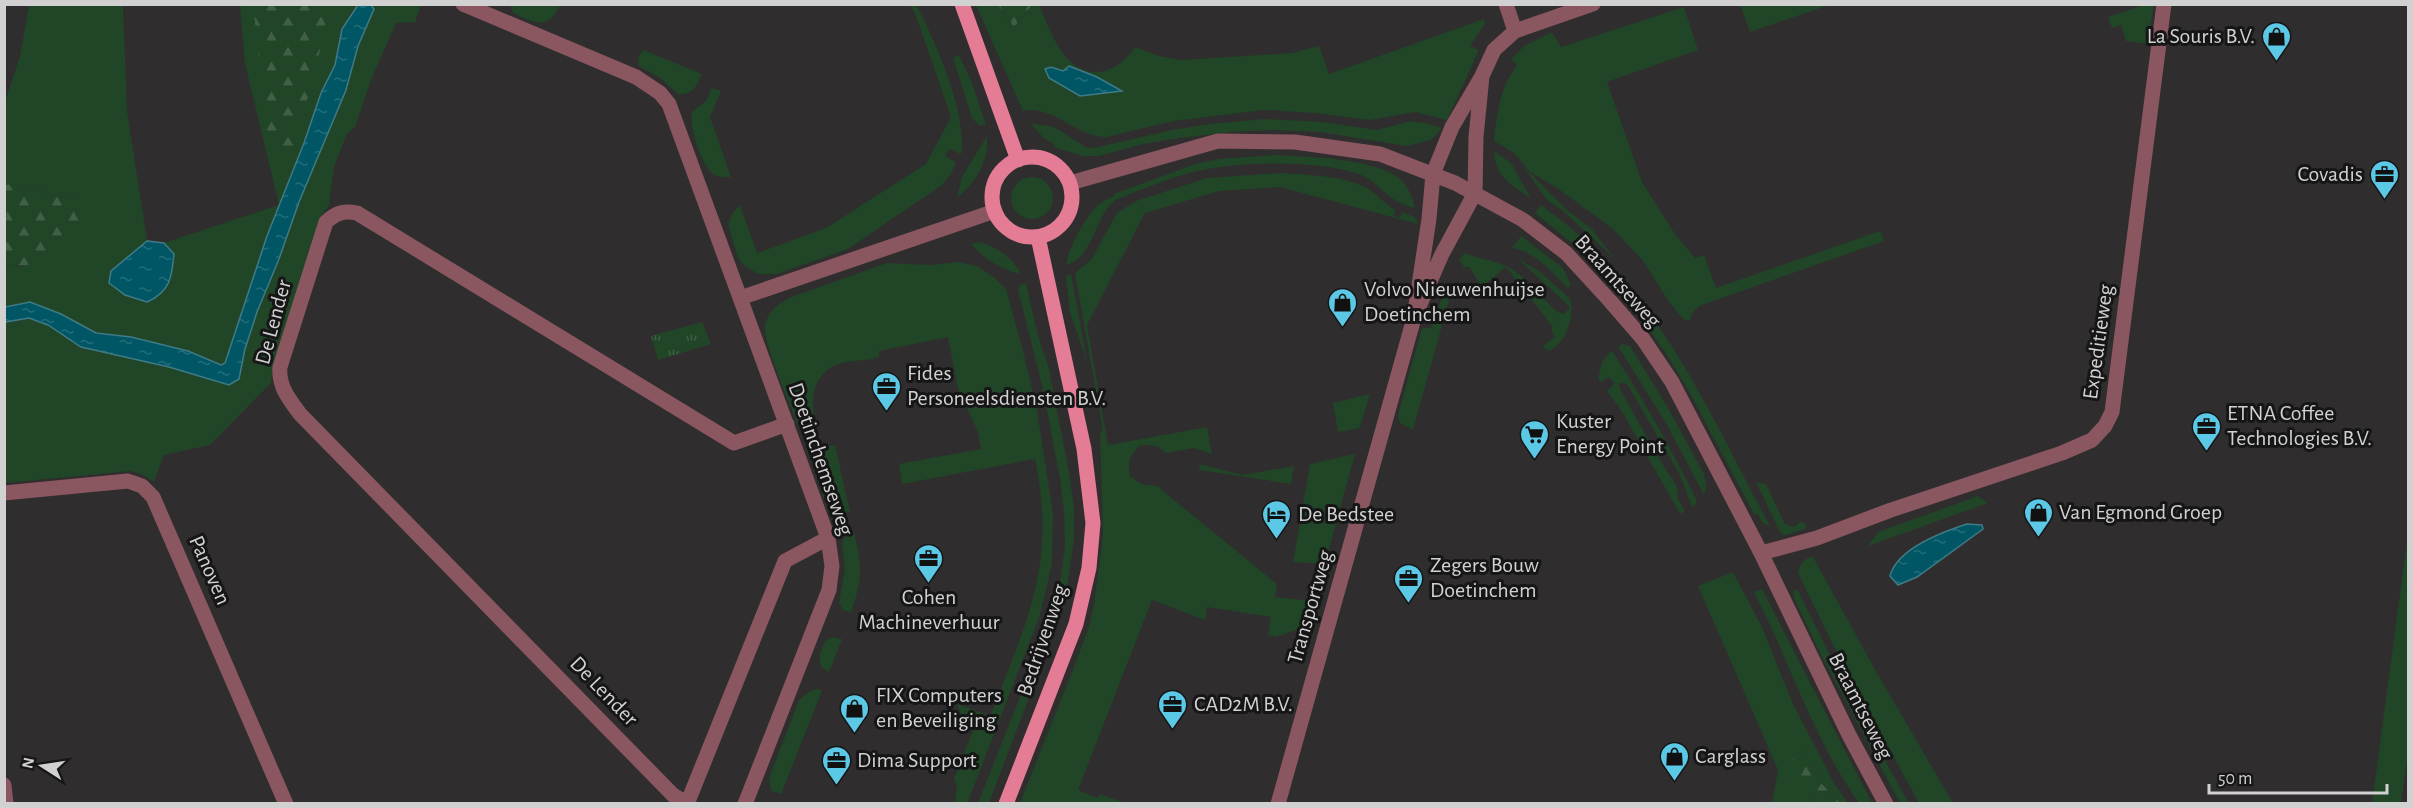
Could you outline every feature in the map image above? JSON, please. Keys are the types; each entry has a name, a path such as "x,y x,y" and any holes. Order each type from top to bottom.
{"main road":[{"path":"962,4 1018,160"},
{"path":"1033,157 1049,160 1062,170 1070,183 1072,200 1067,217 1055,230 1038,237 1025,237 1012,232 1002,223 995,211 993,196 996,181 1005,168 1018,160 1033,157"},
{"name":"Bedrijvenweg","path":"1006,804 1076,624 1089,568 1093,523 1084,449 1038,237"}],"street":[{"name":"Doetinchemseweg","path":"463,4 636,77 660,93 669,104 828,538 832,566 829,590 745,804"},
{"path":"1506,4 1515,31 1593,4"},
{"name":"Expeditieweg","path":"1761,553 1817,538 1892,510 2062,453 2092,440 2105,426 2112,412 2164,4"},
{"name":"Transportweg","path":"1278,804 1414,318 1429,219 1432,174 1452,127 1482,76 1494,50 1515,31"},
{"path":"1475,193 1476,137 1482,76"},
{"name":"Braamtseweg","path":"1070,183 1218,141 1295,142 1380,154 1475,193 1523,220 1566,253 1643,339 1672,382 1761,553 1849,735 1886,804"},
{"name":"Transportweg","path":"1414,318 1442,254 1475,193"},
{"name":"De Lender","path":"787,424 734,443 357,213 349,211 333,215 326,222 280,367 279,378 287,396 300,414 673,795 687,804 786,561 828,538"},
{"path":"740,298 995,211"},
{"name":"Panoven","path":"4,493 128,481 142,486 153,497 286,804"},
{"path":"4,785 6,804"}],"green space":[{"path":"510,4 560,5 551,19 546,22 534,22 513,13"},
{"path":"1740,4 1829,5 1750,32"},
{"path":"29,5 123,5 127,111 147,240 164,243 279,205 245,64 240,5 358,5 342,29 335,65 321,93 304,143 267,236 225,363 222,365 188,351 131,337 96,333 61,314 30,302 5,307 5,265 23,267 74,200 10,184 5,185 5,102 20,56"},
{"path":"253,5 329,5 317,65 294,145 285,155 276,153 269,145"},
{"path":"371,5 421,5 415,22 396,23 371,80 355,127 347,134 334,167 329,205 323,213 273,366 271,383 210,445 164,455 154,482 131,471 5,483 5,322 29,318 48,325 81,347 169,367 229,385 239,379 245,349 257,312 299,202 346,90 358,46 374,9"},
{"path":"910,5 916,5 924,20 948,78 960,119 961,154 949,149 945,156 956,162 951,174 942,185 848,249 777,274 758,274 743,265 738,258 728,224 733,212 740,205 757,253 826,228 926,164 951,117 916,16"},
{"path":"976,5 998,5 1014,27 1032,5 1039,5 1062,52 1071,62 1090,72 1109,70 1127,57 1135,47 1159,56 1181,60 1292,53 1319,46 1329,74 1484,19 1485,24 1470,46 1479,50 1447,120 1415,112 1370,120 1264,110 1174,121 1106,137 1095,136 1045,113 1034,110 1023,111"},
{"path":"998,5 1032,5 1014,27"},
{"path":"2144,5 2154,6 2147,44 2126,41 2121,25 2112,28 2108,17"},
{"path":"1684,7 1698,50 1607,82 1642,182 1675,234 1695,258 1704,255 1716,288 1880,231 1884,241 1699,306 1692,313 1690,321 1683,319 1667,299 1644,262 1613,229 1557,188 1530,172 1514,153 1494,141 1503,91 1517,65 1511,59 1524,46 1552,32 1561,47"},
{"path":"643,50 702,74 696,86 691,92 678,94 660,78 639,66 638,58"},
{"path":"959,55 972,83 986,125 979,125 972,118 953,58"},
{"path":"712,88 721,91 710,117 731,177 717,176 708,169 700,154 692,126 692,112 706,101"},
{"path":"1265,119 1323,122 1377,130 1410,121 1442,128 1431,140 1406,146 1320,132 1274,130 1180,138 1143,144 1099,156 1082,156 1054,147 1054,144 1045,139 1030,123 1054,127 1086,147 1094,148 1172,130"},
{"path":"987,136 984,162 970,186 957,198 962,177"},
{"path":"1494,151 1511,163 1531,198 1501,174"},
{"path":"1276,155 1355,162 1384,170 1403,182 1411,194 1415,207 1395,200 1364,176 1342,169 1301,164 1257,164 1216,168 1177,177 1115,200 1102,216 1083,254 1066,265 1082,225 1099,204 1114,194 1195,164 1219,159"},
{"path":"1523,166 1567,210 1591,228 1615,259 1563,211 1547,200"},
{"path":"1280,173 1323,176 1355,183 1369,189 1395,210 1394,216 1400,218 1402,212 1415,217 1418,224 1280,187 1219,191 1145,213 1087,325 1108,445 1207,427 1212,454 1194,448 1166,453 1154,446 1139,446 1130,460 1130,476 1141,484 1157,486 1277,584 1275,597 1313,601 1307,626 1276,637 1268,635 1271,617 1207,607 1205,620 1152,600 1078,790 1097,798 1100,794 1125,803 1020,803 1089,627 1103,535 1100,432 1103,431 1075,273 1091,260 1117,213 1136,201 1207,178"},
{"path":"1032,177 1047,183 1053,198 1047,213 1032,219 1017,213 1011,198 1017,183"},
{"path":"10,184 74,200 84,208 77,235 64,252 36,264 5,265 5,185"},
{"path":"1541,205 1594,248 1628,285 1652,317 1675,351 1715,421 1771,528 1761,521 1758,514 1754,514 1692,397 1667,355 1633,306 1592,259 1535,213"},
{"path":"1521,236 1563,268 1571,285 1567,288 1535,258 1512,248"},
{"path":"979,242 1004,254 1021,274 1000,267 971,244"},
{"path":"1465,253 1512,269 1556,311 1564,314 1570,307 1517,258 1539,271 1569,298 1571,304 1570,320 1560,343 1548,351 1543,346 1555,337 1551,329 1553,327 1506,267 1482,287 1469,267 1464,267 1459,259"},
{"path":"959,262 977,266 1006,289 1037,410 1053,514 1052,564 1040,615 967,804 955,803 957,785 954,779 976,723 962,717 957,704 990,716 1026,621 1035,591 1042,530 1041,496 1035,459 902,484 899,464 981,449 978,432 958,389 948,337 879,351 879,357 846,362 827,370 816,386 814,395 814,415 817,425 807,428 797,423 765,333 765,325 772,311 779,304 794,296 887,263 931,265"},
{"path":"1071,274 1087,361 1070,313 1066,276"},
{"path":"1026,283 1038,336 1049,368 1069,473 1074,507 1074,539 1065,603 989,803 978,803 1039,649 1060,582 1065,546 1060,478 1042,385 1018,289 1021,284"},
{"path":"1446,286 1452,289 1413,430 1400,423 1398,415 1422,328 1431,328"},
{"path":"702,322 711,344 658,360 651,336"},
{"path":"1621,344 1630,346 1668,408 1704,474 1706,486 1704,495 1666,423 1619,348"},
{"path":"1610,352 1613,352 1646,406 1696,499 1696,504 1692,507 1680,475 1627,384 1620,383 1619,387 1678,489 1677,497 1685,511 1680,514 1621,410 1607,391 1615,383 1608,377 1601,382 1598,379 1602,362"},
{"path":"1370,394 1360,428 1338,432 1333,403"},
{"path":"835,445 850,512 837,513 824,500 809,454 814,448"},
{"path":"1355,454 1325,564 1293,562 1310,464"},
{"path":"1200,464 1242,475 1294,466 1291,484 1199,470"},
{"path":"1756,482 1766,484 1785,524 1794,527 1801,521 1806,525 1805,529 1786,535 1781,534"},
{"path":"1978,496 1988,503 1868,546 1878,532"},
{"path":"854,532 860,572 858,590 851,612 843,610 839,603 845,569 842,545 844,538"},
{"path":"2408,534 2408,754 2401,803 2372,803"},
{"path":"1813,557 1953,803 1919,803 1842,663 1798,573 1803,562"},
{"path":"1733,572 1762,627 1793,704 1834,783 1848,803 1840,803 1821,783 1796,740 1808,792 1817,803 1772,803 1778,770 1698,586"},
{"path":"1762,589 1872,803 1859,803 1828,753 1754,592"},
{"path":"1797,589 1866,727 1909,803 1900,803 1820,653 1794,598 1793,591"},
{"path":"832,637 842,639 829,672 821,666 819,659 825,641"},
{"path":"818,689 822,691 781,794 771,791 769,778 799,700 810,691"},
{"path":"1796,739 1821,783 1840,803 1817,803 1808,792 1793,763"}],"water":[{"path":"358,5 371,5 374,9 358,46 346,90 299,202 257,312 245,349 239,379 229,385 169,367 81,347 48,325 29,318 5,322 5,307 30,302 61,314 96,333 131,337 188,351 221,365 225,363 267,236 321,93 335,65 342,29"},
{"path":"1069,66 1097,77 1122,91 1080,96 1049,78 1045,69 1051,67 1063,71"},
{"path":"147,241 164,243 174,254 168,283 161,294 147,302 125,295 109,283 111,271"},
{"path":"1967,524 1982,525 1983,529 1917,577 1898,585 1890,576 1894,566 1911,550 1933,537"}],"place":[{"name":"La Souris B.V.","path":"2276,62"},
{"name":"Covadis","path":"2384,200"},
{"name":"Volvo Nieuwenhuijse Doetinchem","path":"1343,328"},
{"name":"Fides Personeelsdiensten B.V.","path":"886,412"},
{"name":"ETNA Coffee Technologies B.V.","path":"2206,452"},
{"name":"Kuster Energy Point","path":"1535,460"},
{"name":"Van Egmond Groep","path":"2038,538"},
{"name":"De Bedstee","path":"1277,540"},
{"name":"Cohen Machineverhuur","path":"929,584"},
{"name":"Zegers Bouw Doetinchem","path":"1409,604"},
{"name":"CAD2M B.V.","path":"1173,730"},
{"name":"FIX Computers en Beveiliging","path":"855,734"},
{"name":"Carglass","path":"1674,782"},
{"name":"Dima Support","path":"836,786"}]}
